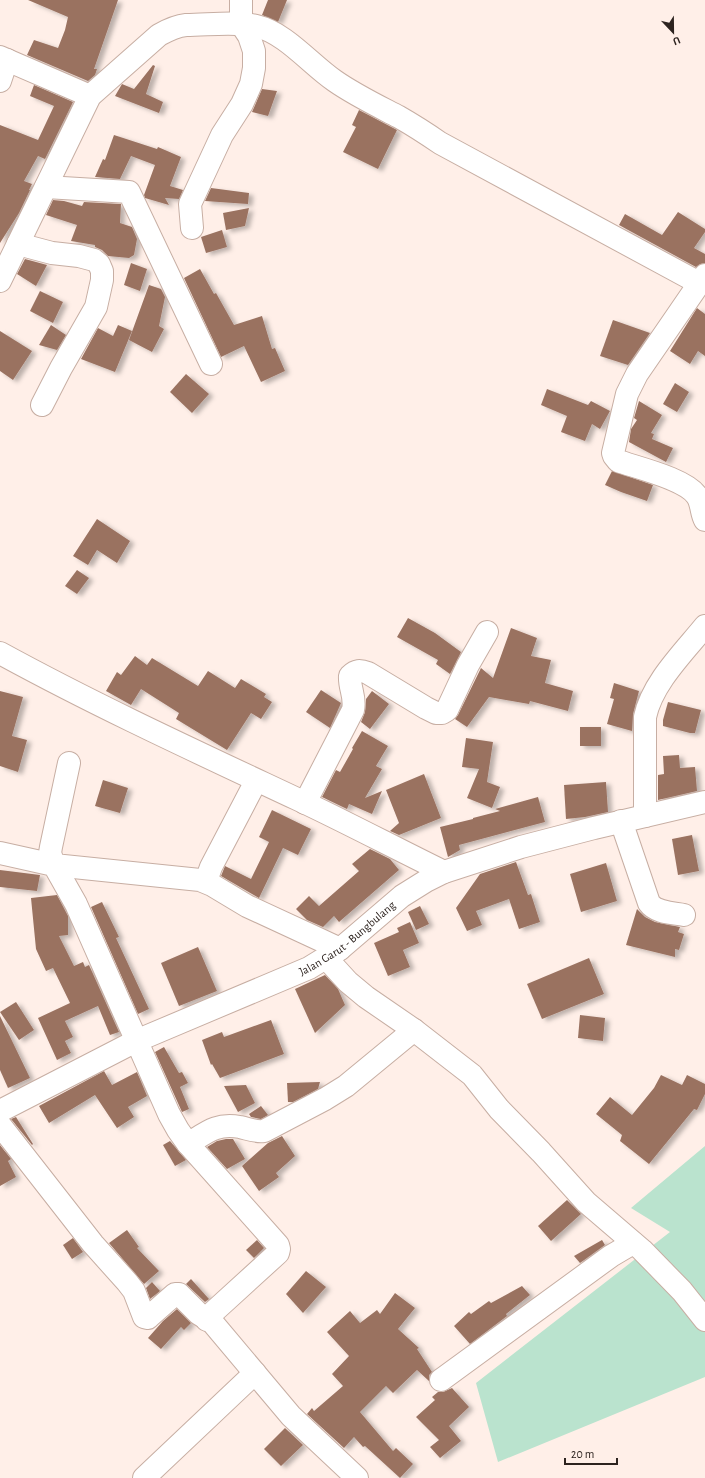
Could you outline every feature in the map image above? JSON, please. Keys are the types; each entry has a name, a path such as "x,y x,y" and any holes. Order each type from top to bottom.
{"street":[{"path":"192,228 190,204 222,135 242,104 251,84 254,68 254,51 249,36 241,24 241,0"},
{"path":"0,281 90,96 160,35 169,29 186,25 241,24 256,26 271,31 334,80 352,92 400,118 440,143 702,279 634,379 627,394 613,452 618,461 676,481 691,490 698,498 705,520"},
{"path":"0,81 4,59 90,96"},
{"path":"46,187 129,192 211,364"},
{"path":"18,244 52,253 79,256 94,260 99,264 102,271 96,307 60,368 42,406"},
{"path":"645,816 645,717 647,705 660,681 705,626"},
{"path":"305,803 354,710 355,702 349,683 350,676 353,672 361,670 368,673 426,708 436,713 442,713 447,710 468,665 487,632"},
{"path":"0,654 47,679 256,781 305,803 444,872"},
{"path":"69,763 51,846 50,853 54,865 76,904 168,1114 188,1144 275,1241 279,1249 278,1253 210,1315 207,1320"},
{"path":"206,881 211,867 256,781"},
{"name":"Jalan Garut - Bungbulang","path":"0,1111 136,1041 276,983 333,954 402,896 444,872 521,847 622,821 705,802"},
{"path":"622,821 649,903 652,908 684,915"},
{"path":"0,853 54,865 206,881 247,906 333,954 348,982 472,1075 499,1109 541,1152 586,1202 642,1250 682,1291 705,1320"},
{"path":"188,1144 212,1129 225,1125 242,1127 255,1132 264,1131 335,1093 414,1030"},
{"path":"0,1125 92,1244 134,1291 144,1317 148,1318 172,1295 177,1293 199,1314 212,1322 291,1416 357,1478"},
{"path":"441,1380 611,1256 633,1243"},
{"path":"144,1478 255,1373"}],"green space":[{"path":"705,1146 705,1377 498,1462 476,1383 670,1232 631,1208"}],"building":[{"path":"28,0 118,0 94,69 97,69 95,75 88,81 27,55 34,40 58,48 68,17"},
{"path":"268,0 287,0 278,22 262,15"},
{"path":"153,65 155,66 146,94 163,102 159,113 115,96 122,84 134,89"},
{"path":"34,85 73,102 45,159 38,156 24,181 32,184 30,190 19,213 0,243 0,125 38,140 54,106 30,96"},
{"path":"262,89 277,91 268,116 252,112"},
{"path":"359,110 397,130 378,169 343,152 356,127 352,125"},
{"path":"114,135 157,149 158,147 181,157 170,186 183,190 179,199 165,198 169,205 145,198 144,195 155,165 131,156 120,179 95,177 103,159 105,160"},
{"path":"211,188 249,193 248,204 205,201"},
{"path":"53,200 64,201 82,206 84,202 121,204 120,223 132,227 137,239 134,255 129,258 108,256 102,250 95,247 95,245 71,241 77,225 46,215"},
{"path":"249,208 245,226 226,230 223,213"},
{"path":"678,212 705,229 705,232 694,248 705,254 705,263 696,267 619,225 625,214 662,235"},
{"path":"222,230 227,247 206,253 201,237"},
{"path":"25,259 47,265 36,286 17,274"},
{"path":"131,263 147,269 140,291 124,285"},
{"path":"200,269 214,294 216,293 234,325 262,316 272,349 275,348 285,371 261,382 244,346 221,357 184,278"},
{"path":"149,285 161,289 165,297 159,326 164,329 152,352 129,340"},
{"path":"40,291 63,302 53,323 30,311"},
{"path":"697,308 705,314 705,356 698,351 690,364 670,351"},
{"path":"613,320 650,333 628,365 600,356"},
{"path":"51,325 66,335 57,350 39,345"},
{"path":"118,325 132,331 115,372 81,359 98,328 113,336"},
{"path":"0,331 32,351 13,380 0,371"},
{"path":"186,374 209,394 192,413 170,392"},
{"path":"675,383 689,392 677,412 663,404"},
{"path":"547,389 588,405 591,401 610,411 600,429 592,424 585,441 561,432 567,416 541,405"},
{"path":"639,401 662,415 651,433 654,434 652,439 673,448 666,462 629,442 631,429 637,420 634,418"},
{"path":"612,471 653,485 647,501 605,485"},
{"path":"97,519 130,541 117,563 97,550 88,565 73,556"},
{"path":"77,570 89,578 77,594 65,586"},
{"path":"408,618 435,633 461,652 450,674 436,664 438,660 397,637"},
{"path":"511,628 537,638 531,656 551,660 545,683 573,691 568,711 530,701 529,704 489,697 467,727 455,719 481,668 493,678"},
{"path":"135,656 147,665 152,658 198,686 208,671 235,688 241,679 266,694 264,697 272,702 261,719 251,713 227,750 176,719 179,713 141,689 131,705 106,691 117,672 121,675"},
{"path":"614,683 639,691 633,714 632,731 607,724 614,699 610,698"},
{"path":"321,690 341,703 330,728 306,712"},
{"path":"0,691 23,697 12,736 27,740 18,772 0,766"},
{"path":"372,691 389,704 370,729 361,722 365,712 366,699"},
{"path":"668,702 701,710 695,733 663,726 663,720"},
{"path":"580,727 601,727 601,746 580,746"},
{"path":"362,731 388,746 376,766 382,769 365,798 382,791 372,814 349,804 347,809 322,797 336,770 340,772"},
{"path":"466,738 493,742 487,782 500,787 492,808 467,798 479,769 462,767"},
{"path":"679,755 680,768 695,767 697,791 658,800 658,775 664,774 663,756"},
{"path":"424,774 441,818 399,835 390,831 399,823 386,790"},
{"path":"103,780 128,788 120,813 95,806"},
{"path":"606,782 608,812 566,819 564,785"},
{"path":"538,797 545,822 459,845 460,850 448,857 440,827 500,811 495,809"},
{"path":"272,810 311,829 298,855 283,848 259,898 221,876 225,866 251,879 269,842 259,837"},
{"path":"692,835 699,871 678,875 672,839"},
{"path":"370,849 390,859 399,870 339,922 334,916 323,927 307,920 296,909 309,896 319,906 359,871 352,864"},
{"path":"516,862 528,895 531,894 540,922 519,929 509,899 476,911 482,925 467,931 456,908 480,874"},
{"path":"606,863 617,901 581,912 570,874"},
{"path":"0,870 40,875 37,891 0,887"},
{"path":"57,895 68,916 68,935 59,936 74,966 83,962 85,967 89,965 119,1032 110,1035 98,1006 65,1021 73,1037 65,1041 71,1053 57,1060 38,1018 70,1003 53,968 46,971 36,949 31,898"},
{"path":"102,902 119,937 116,938 149,1009 138,1014 91,907"},
{"path":"420,906 429,924 416,930 408,912"},
{"path":"637,909 645,917 655,922 680,927 678,932 684,934 679,950 675,949 675,957 626,945"},
{"path":"410,922 419,943 403,950 410,967 388,976 374,943 399,932 397,928"},
{"path":"198,947 217,991 179,1006 161,963"},
{"path":"589,958 604,994 542,1019 527,984"},
{"path":"325,975 338,989 345,1005 315,1033 295,989"},
{"path":"16,1002 34,1030 19,1040 0,1012"},
{"path":"580,1015 605,1018 603,1041 578,1038"},
{"path":"0,1016 30,1078 8,1088 0,1070"},
{"path":"271,1020 284,1054 220,1078 212,1064 211,1065 202,1040 222,1032 224,1037"},
{"path":"164,1047 179,1073 182,1072 188,1083 180,1087 189,1109 182,1112 155,1052"},
{"path":"104,1071 112,1085 137,1072 147,1096 128,1107 134,1117 117,1128 95,1095 49,1123 39,1106"},
{"path":"661,1075 682,1085 687,1075 705,1084 705,1094 697,1110 694,1109 649,1164 620,1141 622,1135 596,1114 610,1097 632,1115 654,1088"},
{"path":"320,1082 318,1089 293,1102 288,1102 287,1083"},
{"path":"246,1085 255,1103 238,1112 224,1086"},
{"path":"261,1106 268,1115 261,1119 251,1117 249,1114"},
{"path":"16,1117 33,1144 32,1145 11,1119"},
{"path":"282,1136 295,1156 276,1173 279,1177 259,1191 242,1166 268,1143"},
{"path":"233,1139 245,1159 227,1169 207,1147 217,1141"},
{"path":"170,1141 186,1160 175,1166 163,1145"},
{"path":"0,1145 11,1159 8,1161 16,1177 0,1186"},
{"path":"567,1200 581,1214 551,1241 538,1226"},
{"path":"127,1230 139,1247 137,1248 159,1271 144,1284 109,1243"},
{"path":"73,1238 83,1252 72,1259 63,1245"},
{"path":"257,1240 264,1248 254,1258 246,1250"},
{"path":"602,1240 605,1245 580,1263 574,1256"},
{"path":"306,1271 326,1287 303,1313 286,1294"},
{"path":"191,1279 209,1299 205,1302 186,1284"},
{"path":"152,1282 160,1291 150,1299 146,1288"},
{"path":"522,1286 530,1295 506,1314 507,1316 470,1344 454,1326 469,1312 471,1314 489,1301 491,1303"},
{"path":"395,1293 415,1308 398,1329 419,1348 417,1349 432,1372 429,1375 429,1381 417,1370 393,1393 386,1386 360,1412 393,1451 396,1448 413,1464 400,1478 365,1446 363,1447 354,1437 344,1448 307,1414 312,1408 314,1411 343,1386 332,1374 349,1356 327,1332 350,1311 360,1323 377,1310 380,1314"},
{"path":"177,1309 191,1323 184,1330 181,1327 161,1349 148,1338 163,1321"},
{"path":"452,1388 469,1407 449,1426 461,1441 440,1458 430,1447 439,1440 416,1417 435,1400 432,1397 438,1392 443,1392"},
{"path":"285,1428 303,1445 281,1466 264,1449"}]}
